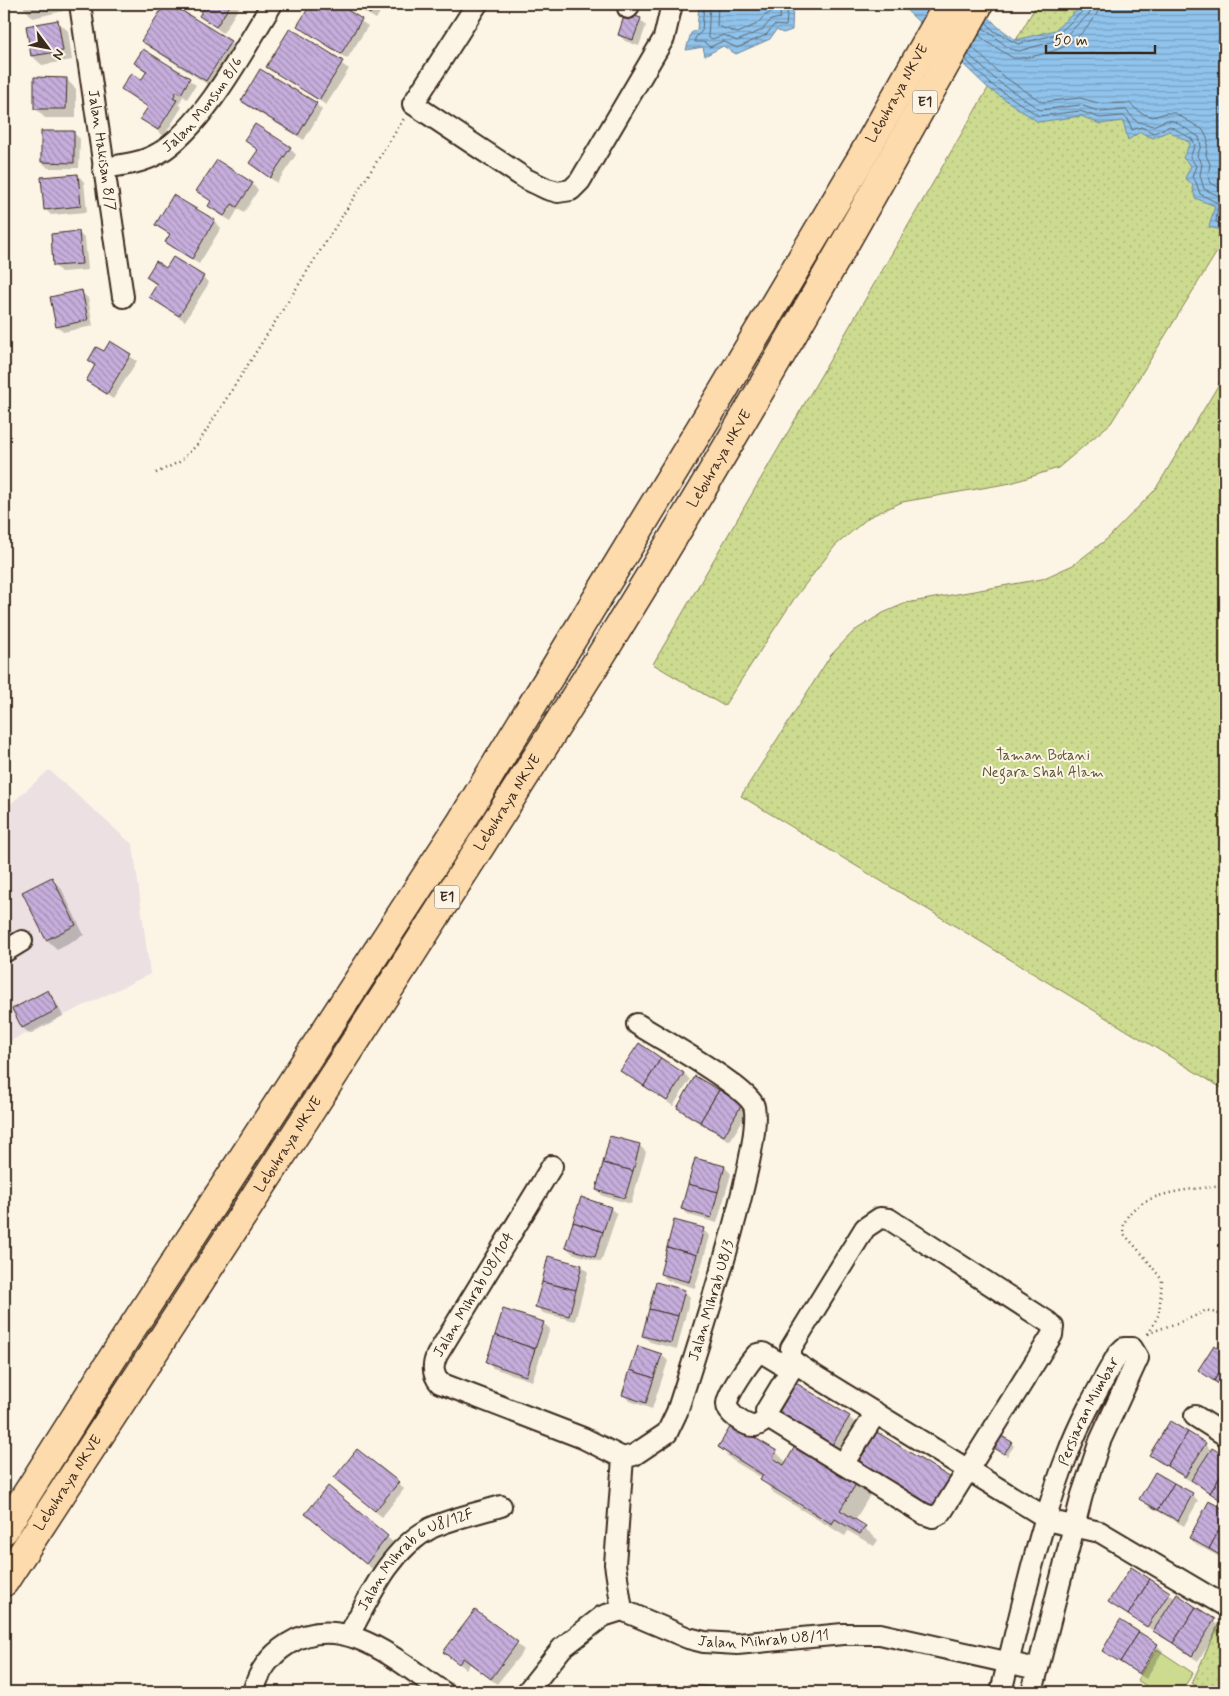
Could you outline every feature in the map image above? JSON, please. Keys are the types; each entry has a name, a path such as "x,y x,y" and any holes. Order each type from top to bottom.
{"highway":[{"name":"Lebuhraya NKVE","path":"4,1530 117,1351 460,824 718,400 859,162 948,4"},
{"name":"Lebuhraya NKVE","path":"4,1582 348,1051 601,655 750,406 870,200 979,4"}],"street":[{"name":"Jalan Hakisan 8/7","path":"80,4 123,297"},
{"name":"Jalan Monsun 8/6","path":"103,168 132,164 158,154 179,137 224,81 272,4"},
{"path":"477,4 413,104 526,179 558,192 571,190 580,181 664,38 672,4"},
{"path":"4,952 22,942"},
{"name":"Jalan Mihrab U8/3","path":"623,1458 634,1455 667,1433 677,1412 747,1176 756,1124 754,1104 736,1087 638,1024"},
{"name":"Jalan Mihrab U8/104","path":"552,1166 437,1355 433,1363 433,1372 440,1383 450,1388 583,1438 623,1458"},
{"path":"880,1218 889,1219 1053,1327 1052,1335 937,1516 929,1517 768,1418 766,1411 793,1366 789,1357 791,1348 865,1228 880,1218"},
{"name":"Persiaran Mimbar","path":"1001,1692 1045,1517 1068,1452 1087,1410 1121,1350 1132,1348 1138,1358 1100,1441 1075,1525 1032,1692"},
{"path":"768,1418 757,1426 750,1426 728,1412 726,1406 728,1398 757,1354 762,1353 793,1366 876,1413 1045,1517 1055,1522 1075,1525 1109,1536 1225,1606"},
{"path":"842,1464 876,1413"},
{"path":"1195,1416 1225,1435"},
{"path":"528,1692 562,1648 598,1620 612,1612 622,1610 616,1564 623,1458"},
{"name":"Jalan Mihrab 6 U8/12F","path":"349,1635 384,1574 412,1539 433,1527 501,1506"},
{"name":"Jalan Mihrab U8/11","path":"622,1610 688,1638 704,1642 737,1644 843,1634 880,1634 1037,1669"},
{"path":"253,1692 264,1666 275,1653 291,1642 319,1632 337,1632 349,1635 379,1650 443,1692"}],"path":[{"path":"156,473 179,462 198,445 413,104"},
{"path":"1148,1334 1158,1314 1162,1280 1123,1233 1123,1223 1134,1207 1157,1196 1225,1186"},
{"path":"1132,1348 1148,1334 1174,1322 1195,1317 1206,1310 1225,1316"}],"shaded area":[{"path":"49,770 133,845 150,974 4,1044 4,810"}],"green space":[{"path":"1037,4 1225,4 1225,239 1111,423 1058,468 1011,483 902,502 869,517 835,546 794,599 724,706 653,664"},
{"name":"Taman Botani Negara Shah Alam","path":"1225,374 1225,1090 741,796 831,655 854,631 883,613 906,603 1042,579 1073,565 1107,539 1155,490"},
{"path":"1220,1621 1225,1624 1225,1692 1205,1692 1192,1683"},
{"path":"1157,1649 1193,1673 1181,1692 1156,1692 1137,1680"}],"water":[{"path":"699,4 793,4 792,30 783,33 776,30 770,39 736,54 723,46 705,56 703,47 686,50 691,33 697,30"},
{"path":"900,4 977,4 997,26 1016,40 1055,30 1084,4 1225,4 1225,231 1209,227 1215,206 1195,198 1192,184 1185,178 1191,166 1183,158 1190,143 1169,131 1153,138 1140,132 1128,140 1123,121 1100,124 1081,116 1038,122 988,88"}],"building":[{"path":"165,4 171,4 231,41 206,81 141,41"},
{"path":"201,4 231,4 216,27 199,16 205,6"},
{"path":"311,4 338,4 362,19 341,54 297,26"},
{"path":"354,4 376,4 370,14"},
{"path":"625,13 641,18 633,40 618,35"},
{"path":"58,20 63,51 31,56 26,26"},
{"path":"290,28 343,61 319,100 266,67"},
{"path":"143,49 190,78 181,94 177,91 173,98 177,100 158,130 140,119 148,107 121,89 131,73 141,80 147,71 134,63"},
{"path":"260,69 317,103 298,135 241,101"},
{"path":"34,77 67,78 66,109 34,109"},
{"path":"255,124 291,147 270,178 249,163 258,150 244,140"},
{"path":"41,131 74,131 74,163 41,162"},
{"path":"217,160 253,183 237,207 232,204 224,216 208,206 211,201 196,191"},
{"path":"78,174 81,206 44,210 41,177"},
{"path":"173,195 215,220 192,259 165,242 170,234 155,225"},
{"path":"79,231 82,264 53,266 51,234"},
{"path":"173,257 204,276 179,316 149,297 157,284 146,277 156,261 166,268"},
{"path":"82,290 88,320 56,327 50,297"},
{"path":"110,341 131,354 107,394 86,381 95,365 88,361 96,347 104,351"},
{"path":"52,877 76,925 46,940 22,892"},
{"path":"48,990 58,1009 22,1028 12,1009"},
{"path":"639,1043 661,1058 644,1086 620,1071"},
{"path":"661,1058 684,1073 667,1101 644,1086"},
{"path":"695,1076 719,1090 700,1122 677,1108"},
{"path":"719,1090 742,1104 724,1136 700,1122"},
{"path":"610,1136 640,1144 633,1171 603,1163"},
{"path":"695,1158 725,1166 718,1192 688,1184"},
{"path":"603,1163 633,1171 625,1198 596,1190"},
{"path":"688,1184 718,1192 711,1218 681,1209"},
{"path":"581,1197 611,1207 603,1232 573,1222"},
{"path":"674,1220 704,1228 697,1255 667,1247"},
{"path":"573,1222 603,1232 595,1257 565,1247"},
{"path":"667,1247 697,1255 689,1282 660,1274"},
{"path":"548,1256 582,1265 576,1290 542,1282"},
{"path":"542,1282 576,1290 569,1316 535,1307"},
{"path":"656,1282 685,1290 678,1316 649,1309"},
{"path":"503,1309 544,1322 535,1349 495,1335"},
{"path":"649,1309 678,1316 671,1343 642,1336"},
{"path":"495,1335 535,1349 526,1376 486,1362"},
{"path":"1214,1345 1225,1352 1225,1363 1214,1381 1198,1370"},
{"path":"638,1346 662,1354 654,1378 630,1370"},
{"path":"1225,1363 1225,1388 1214,1381"},
{"path":"630,1370 654,1378 646,1403 622,1395"},
{"path":"796,1383 850,1416 832,1445 779,1412"},
{"path":"1170,1421 1188,1432 1167,1466 1149,1455"},
{"path":"732,1424 777,1451 773,1458 784,1465 797,1443 858,1481 840,1510 866,1526 860,1534 835,1519 832,1524 760,1480 763,1475 718,1447"},
{"path":"877,1432 951,1478 930,1510 857,1464"},
{"path":"1188,1432 1206,1443 1185,1477 1167,1466"},
{"path":"998,1434 1012,1442 1004,1454 991,1446"},
{"path":"1212,1448 1225,1456 1225,1469 1210,1493 1191,1480"},
{"path":"357,1449 399,1482 375,1511 334,1478"},
{"path":"1225,1469 1225,1503 1210,1493"},
{"path":"1155,1472 1174,1483 1158,1510 1139,1499"},
{"path":"1174,1483 1193,1493 1178,1521 1158,1510"},
{"path":"328,1486 388,1536 366,1564 305,1514"},
{"path":"1209,1501 1225,1510 1225,1519 1209,1549 1189,1538"},
{"path":"1225,1519 1225,1558 1209,1549"},
{"path":"1131,1567 1150,1579 1128,1615 1108,1602"},
{"path":"1150,1579 1170,1592 1147,1627 1128,1615"},
{"path":"1177,1594 1196,1607 1173,1643 1153,1631"},
{"path":"1196,1607 1215,1619 1192,1656 1173,1643"},
{"path":"475,1610 518,1642 491,1679 463,1658 459,1664 443,1652"},
{"path":"1120,1620 1139,1632 1120,1662 1102,1651"},
{"path":"1139,1632 1158,1644 1139,1674 1120,1662"},
{"path":"688,1685 729,1688 729,1692 687,1692"}]}
